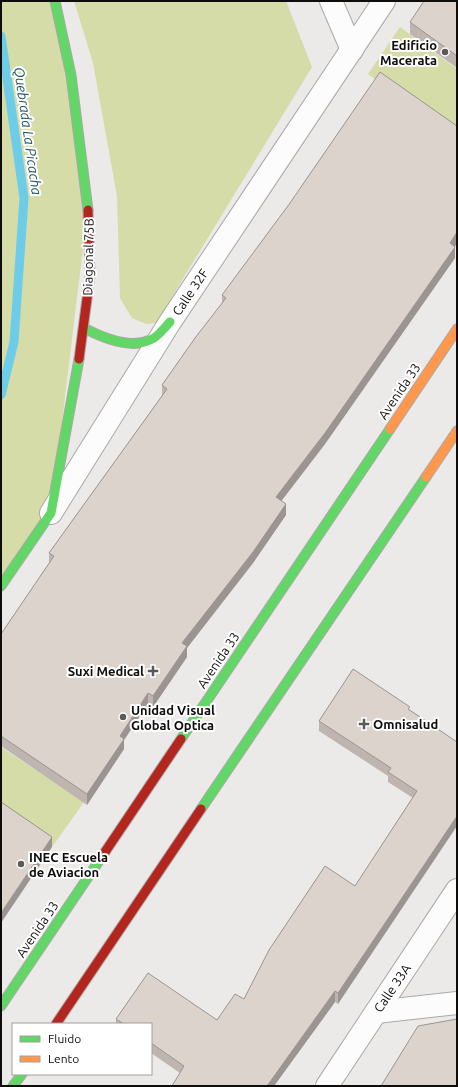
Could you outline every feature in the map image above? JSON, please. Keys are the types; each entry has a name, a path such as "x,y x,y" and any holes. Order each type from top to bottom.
{"main road":[{"name":"Diagonal 75B","path":"51,513 84,328 90,276 88,207 71,75 56,1"},
{"path":"84,328 101,337 126,343 153,339 170,322"},
{"name":"Avenida 33","path":"1,1006 457,329"},
{"path":"57,1023 457,430"},
{"name":"Calle 32F","path":"1,586 51,513"},
{"path":"13,1086 21,1075"}],"street":[{"path":"331,1 352,50"},
{"name":"Calle 32F","path":"51,513 170,322 384,1"},
{"name":"Calle 33A","path":"327,1086 457,890"},
{"path":"376,1012 457,1003"}],"green space":[{"path":"1,1 55,1 88,207 51,513 1,586"},
{"path":"74,1 286,1 312,67 156,323 146,324 132,318 120,298 117,196 93,63"},
{"path":"400,27 457,69 457,137 368,74"},
{"path":"1,747 84,802 52,847 1,813"}],"building":[{"name":"Edificio Macerata","path":"424,1 457,1 457,56 410,22"},
{"path":"380,72 457,126 457,232 450,243 455,247 325,433 276,497 286,504 253,552 182,643 187,646 153,696 148,693 120,736 124,739 87,794 1,736 1,634 54,556 49,553 167,389 162,385 195,338 226,298 222,295 290,203"},
{"path":"353,669 410,707 408,709 457,742 457,816 338,993 335,991 267,1086 172,1086 184,1066 152,1044 152,1023 122,1023 116,1019 148,973 217,1020 235,994 244,999 269,950 325,866 355,886 417,791 388,772 391,768 319,721"},
{"name":"INEC Escuela de Aviacion","path":"1,802 52,837 1,913"},
{"path":"457,1019 457,1086 381,1086 418,1026"}],"waterway":[{"name":"Quebrada La Picacha","path":"1,36 24,198 14,342 1,395"}],"traffic: fast":[{"path":"55,1 71,75 88,210"},
{"path":"84,328 100,336 118,342 137,343 146,342 154,338 170,322"},
{"path":"1,586 51,513 79,359"},
{"path":"181,739 390,429"},
{"path":"201,809 426,477"},
{"path":"1,1006 105,852"},
{"path":"13,1086 21,1075"}],"traffic: slow":[{"path":"390,429 457,329"},
{"path":"426,477 457,431"}],"traffic: jam":[{"path":"79,359 90,276 88,210"},
{"path":"105,852 181,739"},
{"path":"57,1023 201,809"}],"place":[{"name":"Edificio Macerata","path":"445,52"},
{"name":"Suxi Medical","path":"153,671"},
{"name":"Unidad Visual Global Optica","path":"123,717"},
{"name":"Omnisalud","path":"364,724"},
{"name":"INEC Escuela de Aviacion","path":"21,864"}]}
